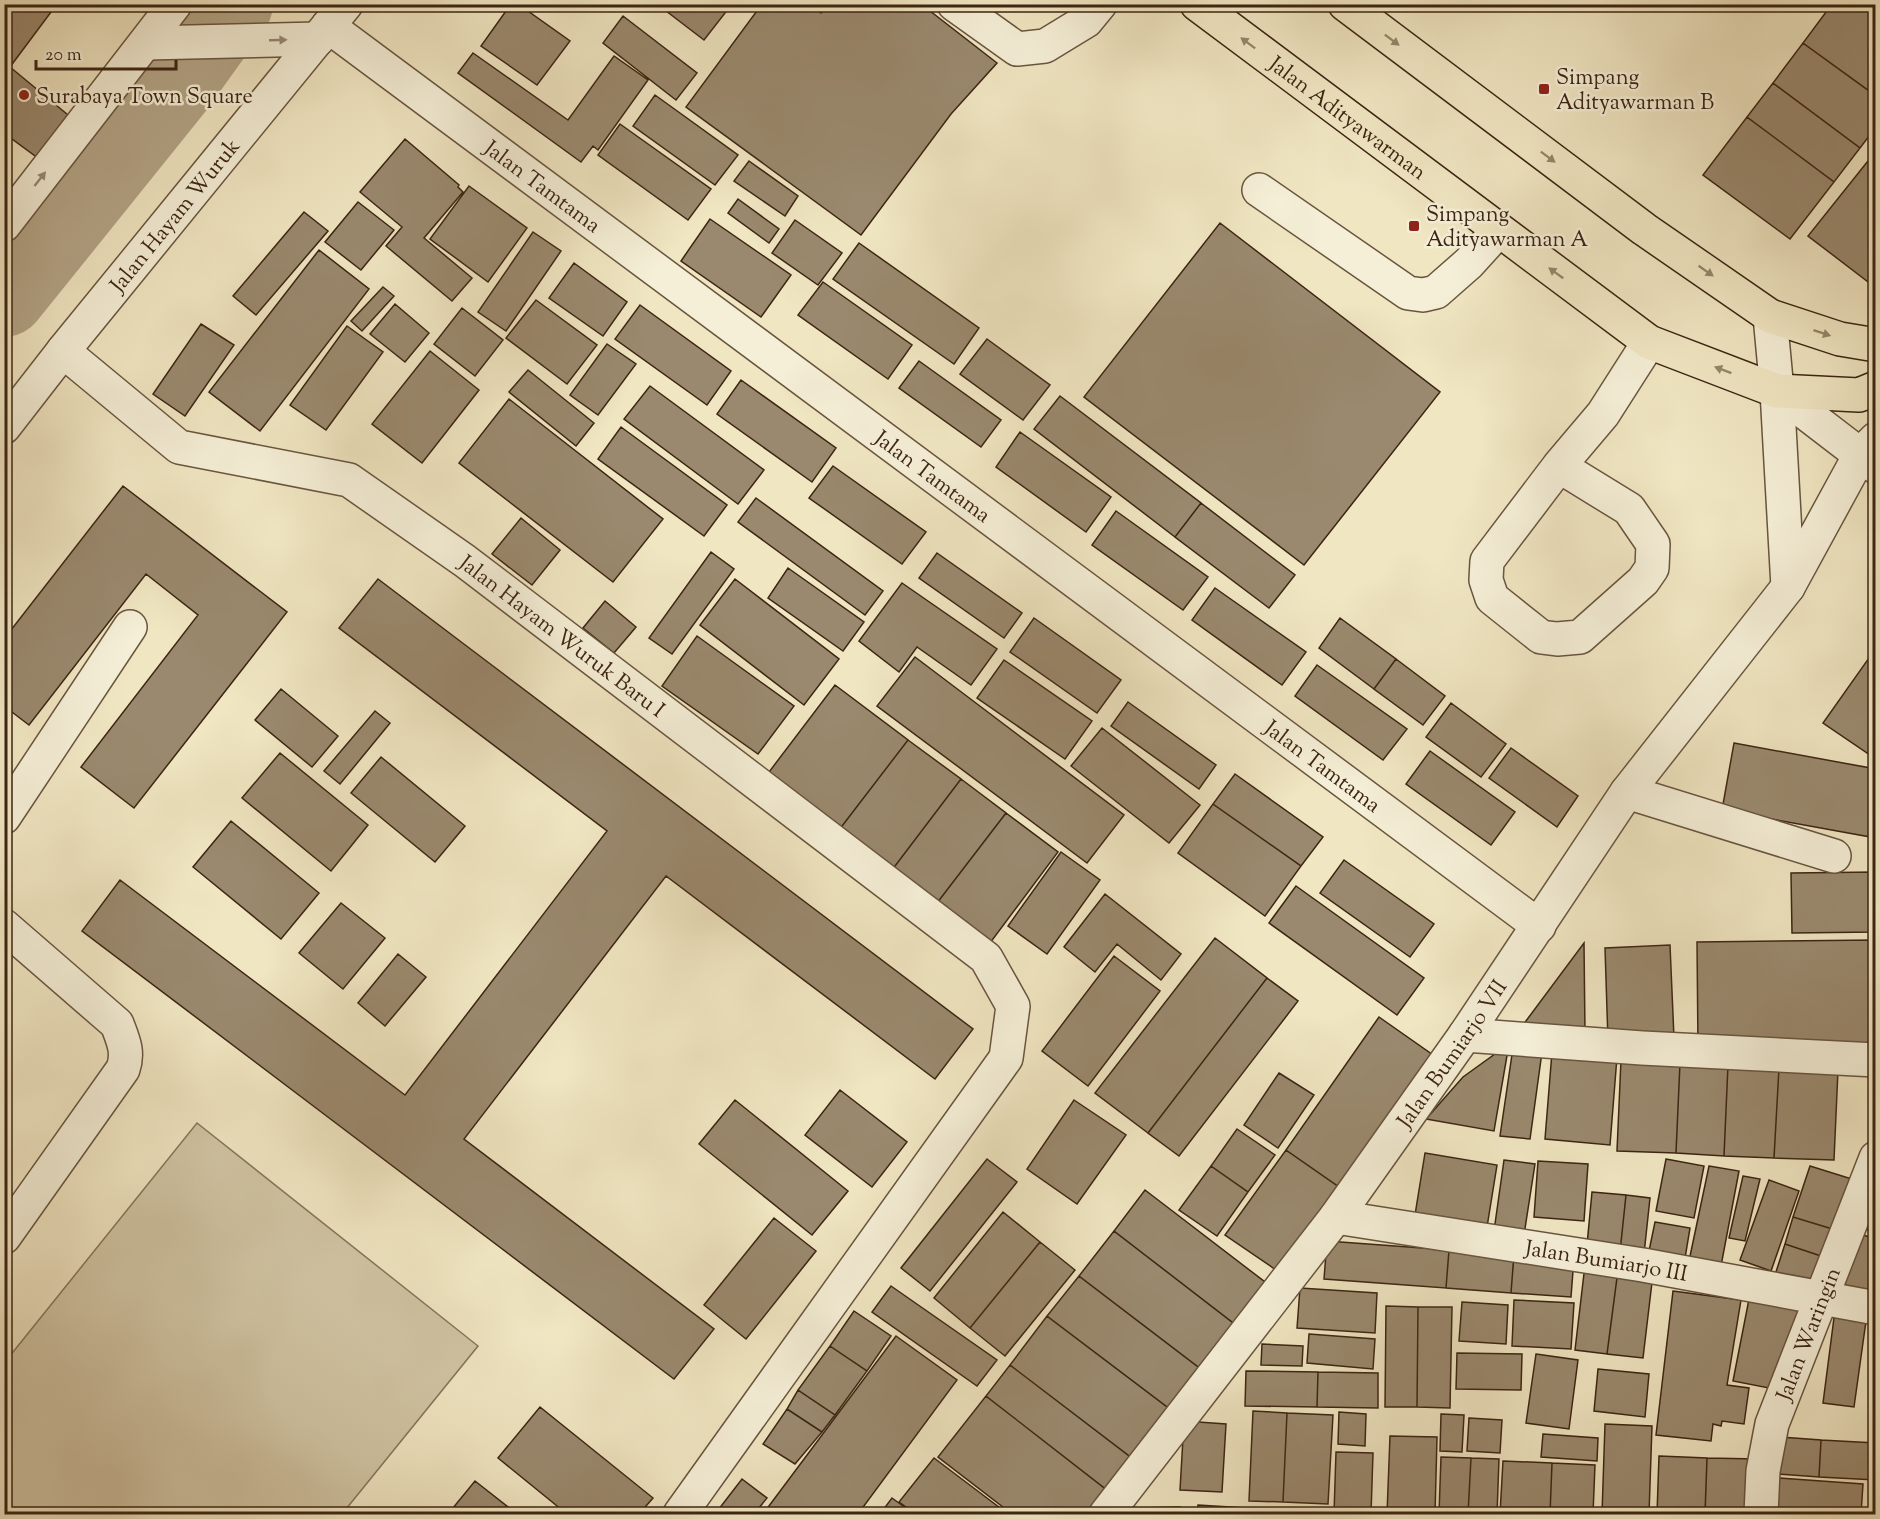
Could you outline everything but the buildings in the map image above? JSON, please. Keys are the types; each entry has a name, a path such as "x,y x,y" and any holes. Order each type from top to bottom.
{"main road":[{"name":"Jalan Adityawarman","path":"1197,4 1649,342 1777,391 1859,395 1875,388"},
{"path":"1345,4 1644,229 1770,316 1840,339 1875,345"}],"street":[{"path":"4,225 175,4"},
{"path":"954,4 1017,49 1045,46 1086,21 1100,4"},
{"path":"146,43 239,41 331,23"},
{"name":"Jalan Hayam Wuruk","path":"4,427 63,351 331,23"},
{"name":"Jalan Tamtama","path":"331,23 1539,926"},
{"path":"1259,190 1408,293 1423,295 1436,292 1469,263 1498,231"},
{"path":"1770,316 1777,391 1788,587"},
{"path":"1559,466 1629,509 1653,544 1652,567 1643,581 1580,637 1557,639 1541,637 1492,598 1486,580 1487,561 1559,466 1603,414 1649,342"},
{"name":"Jalan Hayam Wuruk Baru I","path":"63,351 179,447 349,480 465,561 987,958 1013,1006 1006,1058 680,1515"},
{"path":"1777,391 1870,454"},
{"name":"Jalan Bumiarjo VII","path":"1106,1515 1336,1217 1465,1035 1627,792 1788,587 1870,454"},
{"path":"4,817 130,627"},
{"path":"1627,792 1834,856"},
{"path":"4,926 117,1024 126,1045 126,1059 123,1069 4,1237"},
{"path":"1465,1035 1642,1048 1875,1060"},
{"name":"Jalan Waringin","path":"1761,1515 1763,1471 1772,1424 1875,1158"},
{"name":"Jalan Bumiarjo III","path":"1336,1217 1643,1265 1875,1308"}],"shaded area":[{"path":"197,1123 478,1346 342,1514 5,1514 5,1362"}],"waterway":[{"path":"4,295 173,85 231,4"}],"place":[{"name":"Simpang Adityawarman B","path":"1544,89"},
{"name":"Surabaya Town Square","path":"24,95"},
{"name":"Simpang Adityawarman A","path":"1414,226"}]}
